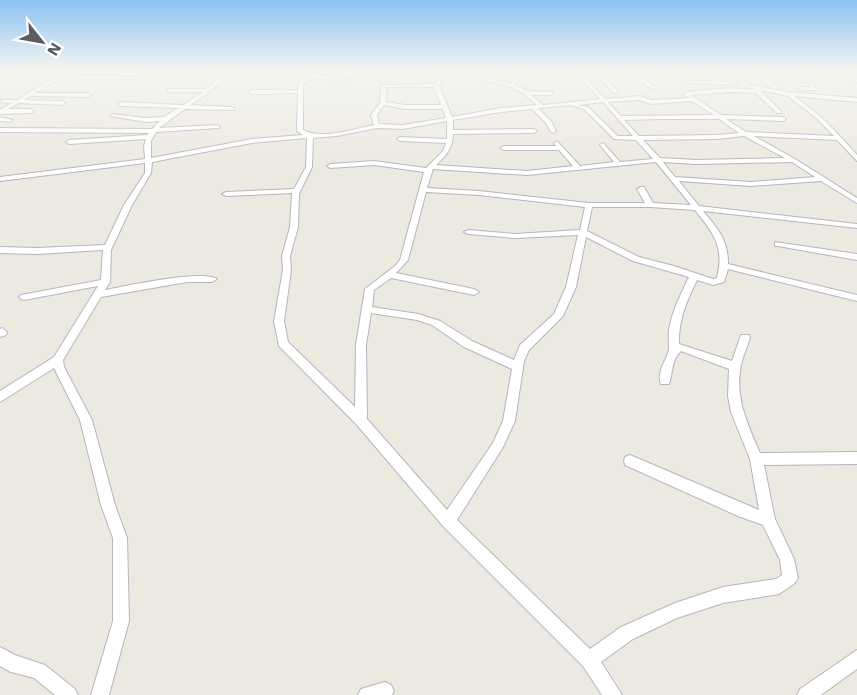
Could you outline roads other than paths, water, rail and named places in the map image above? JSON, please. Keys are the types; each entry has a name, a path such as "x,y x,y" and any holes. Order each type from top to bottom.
{"street":[{"path":"1,111 16,102"},
{"path":"37,102 62,103"},
{"path":"0,398 58,360 105,282 108,247 148,173 145,152 153,133 166,119 191,102"},
{"path":"300,102 300,130 310,136"},
{"path":"361,421 361,345 370,289 398,268 407,252 429,169 446,152 450,141 450,120 443,102"},
{"path":"538,102 543,107"},
{"path":"0,179 147,161 212,151 242,143 378,126 403,127 450,120 465,115 579,102"},
{"path":"468,232 515,236 582,232 636,259 670,268 694,278 717,283 721,280 725,266 723,248 718,234 658,160 605,102"},
{"path":"699,102 745,134 794,160 857,201"},
{"path":"769,102 779,112"},
{"path":"801,102 831,128 857,159"},
{"path":"378,126 374,115 383,103 445,107"},
{"path":"121,104 232,109"},
{"path":"564,104 586,108 616,138 745,134 838,138"},
{"path":"534,108 549,122 553,131"},
{"path":"1,111 31,111"},
{"path":"113,116 146,120 166,119"},
{"path":"621,118 688,119 718,116 783,118"},
{"path":"0,119 10,120"},
{"path":"69,142 217,127"},
{"path":"0,130 153,133"},
{"path":"450,132 534,130"},
{"path":"310,136 309,166 297,191 294,227 286,256 287,270 279,321 283,343 361,421 448,521 589,660 613,695"},
{"path":"400,140 450,141"},
{"path":"603,145 618,163"},
{"path":"503,148 559,146 578,168"},
{"path":"330,166 374,163 429,169 527,173 658,160 696,162 794,160"},
{"path":"674,179 751,184 821,179"},
{"path":"641,189 650,205"},
{"path":"423,190 479,193 589,205 697,208 857,226"},
{"path":"226,194 297,191"},
{"path":"448,521 475,483 509,421 518,367 524,348 558,316 571,287 589,205"},
{"path":"778,244 857,257"},
{"path":"0,250 37,251 108,247"},
{"path":"725,266 857,298"},
{"path":"390,275 474,292"},
{"path":"665,381 667,365 674,350 672,337 684,297 694,278"},
{"path":"98,294 187,279 212,279"},
{"path":"24,297 105,282"},
{"path":"366,309 418,317 436,323 468,344 518,367"},
{"path":"589,660 627,633 675,611 723,595 779,586 790,578 787,559 768,520 756,459 736,412 735,367 745,338"},
{"path":"674,350 680,347 735,367"},
{"path":"58,360 59,367 86,420 108,505 120,538 121,621 111,664 100,695"},
{"path":"756,459 857,458"},
{"path":"630,460 768,520"},
{"path":"0,656 11,663 39,671 69,695"},
{"path":"806,695 857,659"}]}
